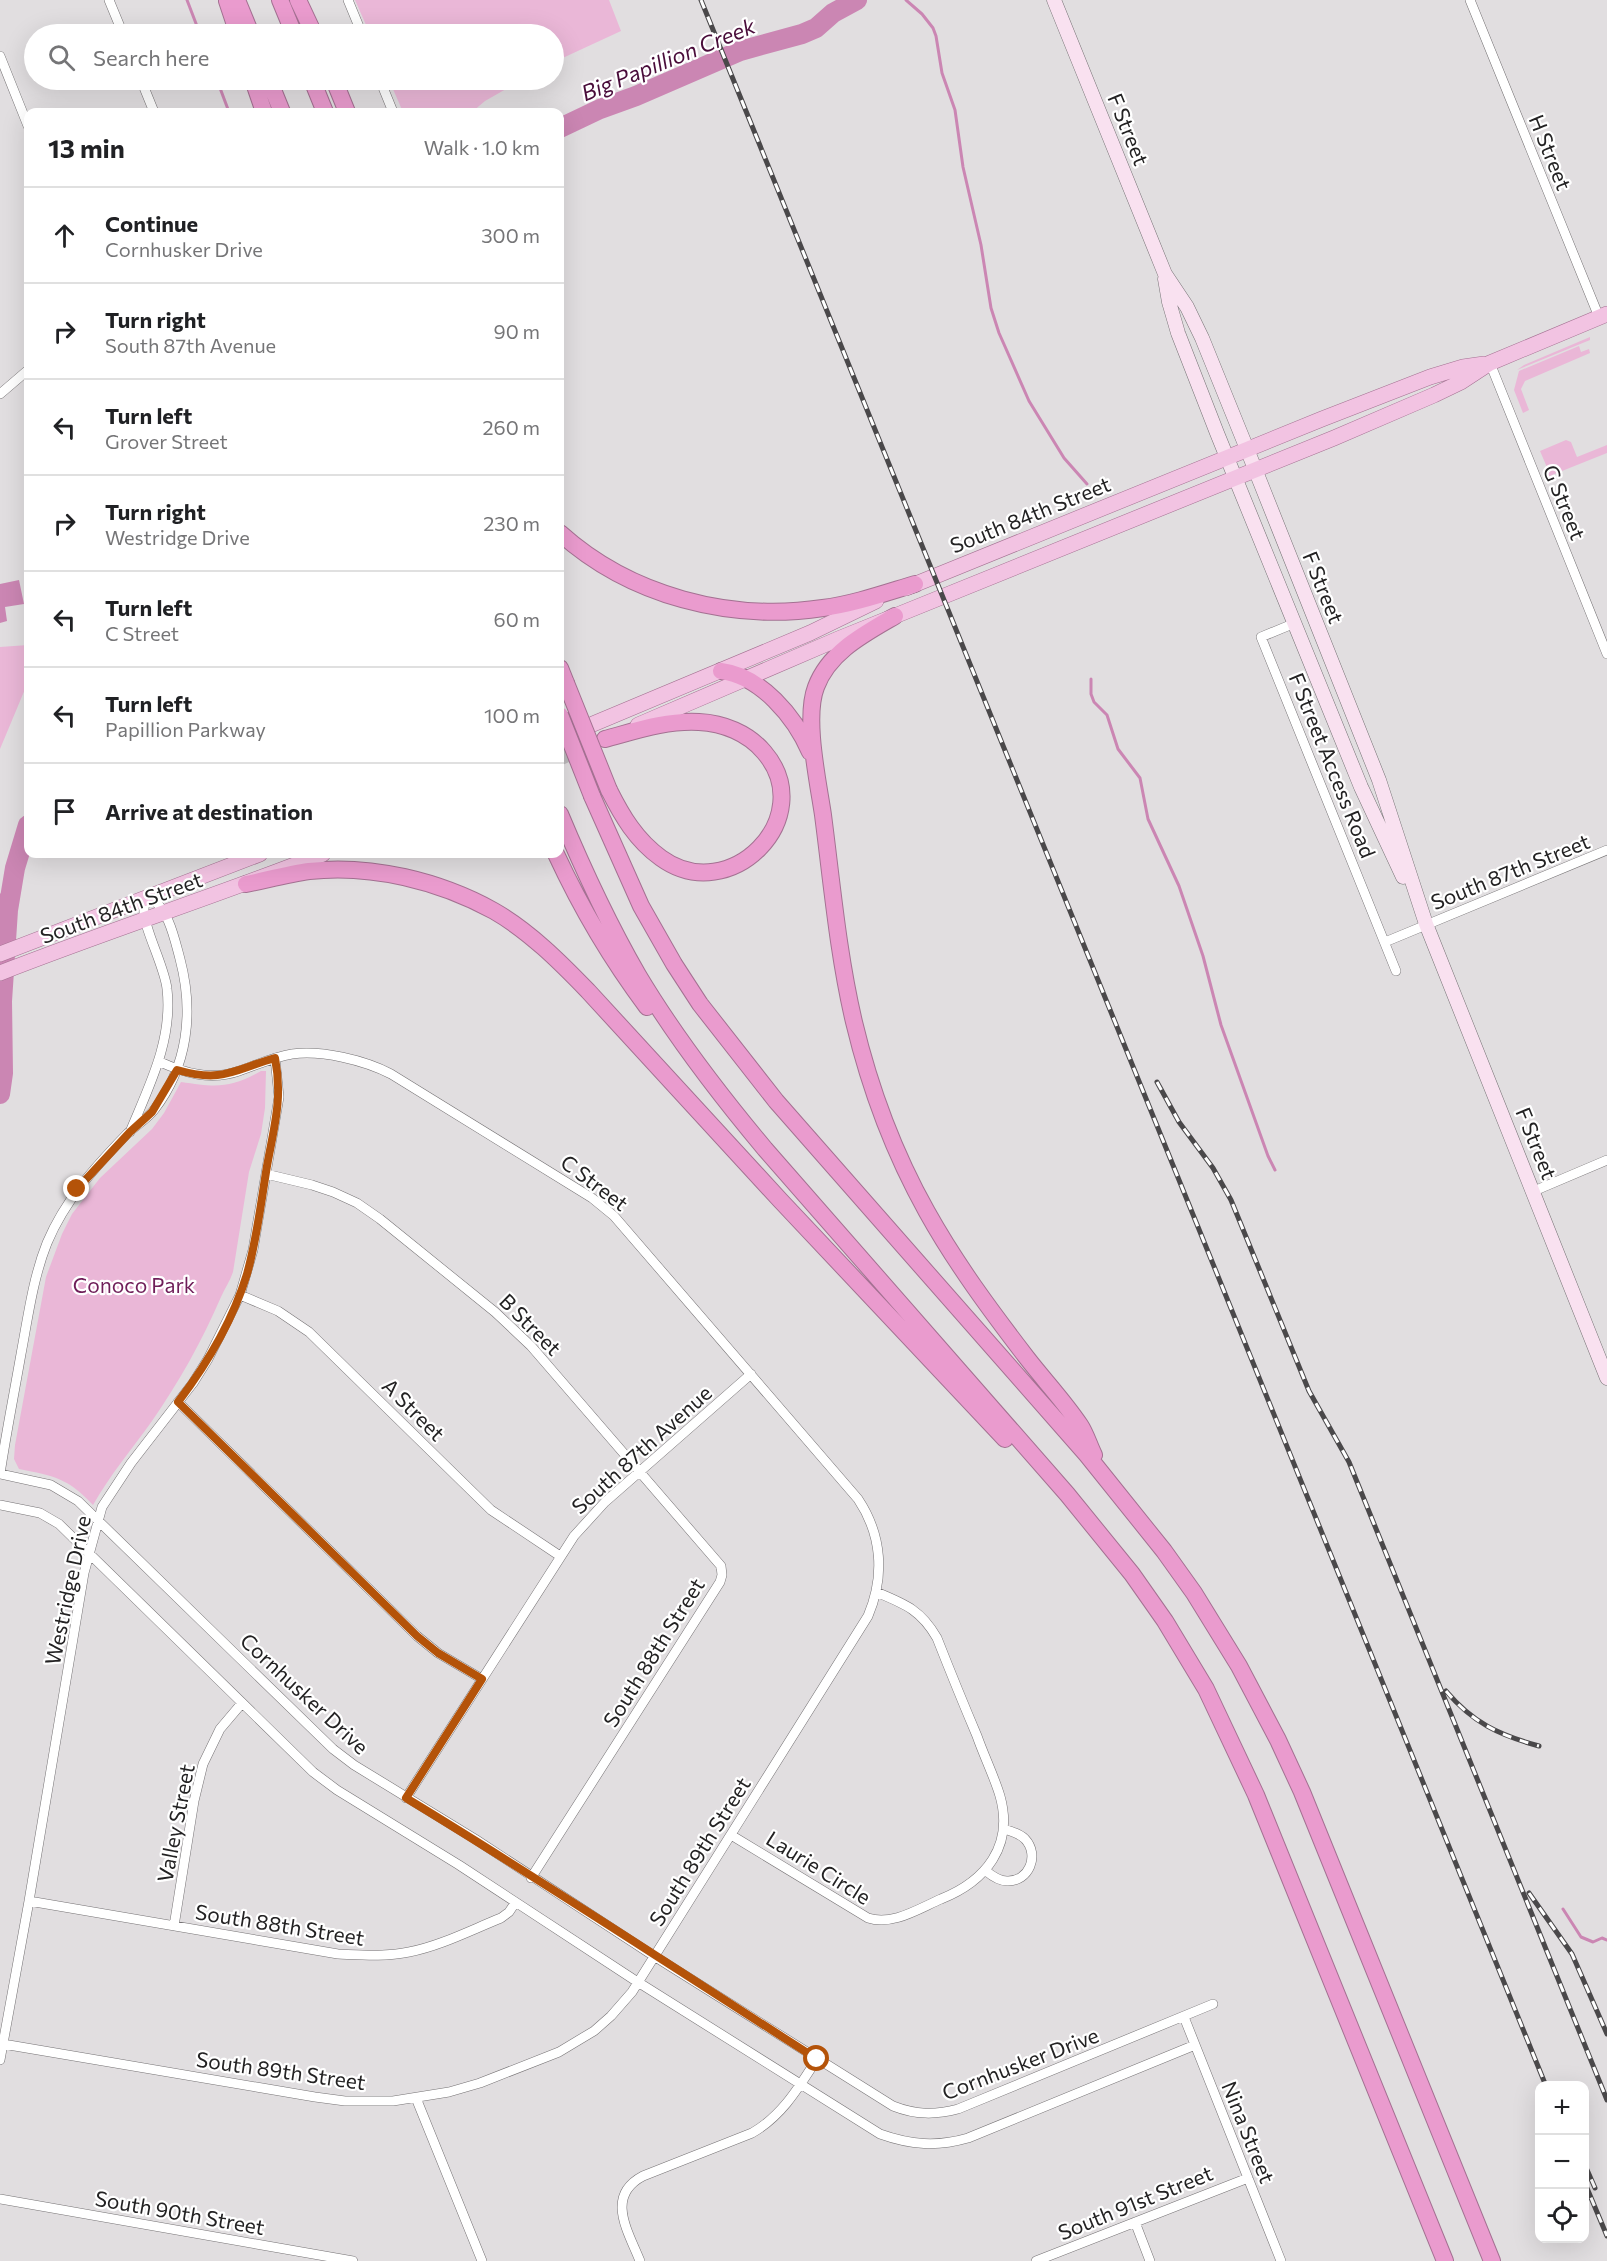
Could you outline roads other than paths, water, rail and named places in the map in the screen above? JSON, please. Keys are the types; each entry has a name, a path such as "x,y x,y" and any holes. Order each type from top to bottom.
{"highway":[{"path":"226,0 234,24"},
{"path":"237,0 247,24"},
{"path":"280,0 290,24"},
{"path":"298,0 309,24"},
{"path":"256,90 263,108"},
{"path":"273,90 280,108"},
{"path":"316,90 323,108"},
{"path":"338,90 345,108"},
{"path":"564,536 600,563 635,582 677,598 720,608 789,611 824,608 915,584"},
{"path":"895,616 844,648 828,665 816,688 811,710 848,994 868,1074 886,1127 912,1185 945,1242 998,1320 1081,1426 1101,1473"},
{"path":"721,671 748,678 763,690 794,723 809,750 819,785"},
{"path":"564,678 609,789 630,828 649,848 674,866 700,872 728,869 751,857 762,848 771,834 778,819 781,802 776,772 769,758 759,746 730,728 715,723 679,722 602,740"},
{"path":"564,725 626,876 652,926 719,1030 799,1127 1101,1473 1164,1551 1194,1593 1239,1666 1278,1740 1311,1814 1492,2261"},
{"path":"564,823 590,883 639,976 676,1034 717,1090"},
{"path":"558,858 588,917 629,984 657,1020 765,1149 1067,1494 1132,1574 1187,1655 1240,1759 1445,2261"},
{"path":"246,884 308,871 330,870 390,875 416,880 467,898 495,912 515,926 563,965 588,991 796,1217 1132,1574"}],"main road":[{"name":"South 84th Street","path":"602,740 895,616 1434,395 1461,382 1490,363 1603,316"},
{"name":"South 84th Street","path":"592,724 810,633 915,584 1246,449 1430,377 1463,367 1490,363"},
{"name":"South 84th Street","path":"0,954 249,858"},
{"name":"South 84th Street","path":"0,973 313,858"}],"street":[{"path":"109,0 119,24"},
{"path":"348,0 358,24"},
{"name":"F Street","path":"1054,0 1165,274 1187,307 1202,338 1378,780 1426,924"},
{"name":"H Street","path":"1470,0 1603,316"},
{"path":"0,56 24,116"},
{"path":"145,90 152,108"},
{"path":"384,90 391,108"},
{"name":"F Street","path":"1165,274 1169,302 1178,333 1227,457 1361,787 1426,924 1607,1378"},
{"name":"G Street","path":"1490,363 1607,654"},
{"path":"1,390 24,373"},
{"name":"F Street Access Road","path":"1295,623 1261,636 1396,971"},
{"name":"South 87th Street","path":"1426,924 1607,850"},
{"path":"0,1474 32,1295 47,1243 60,1215 77,1189 130,1132 152,1112 177,1070 184,1048 188,1001 184,973 165,913 158,902 149,896 144,909 164,971 167,991 166,1028 158,1061 130,1132"},
{"path":"1385,942 1426,924"},
{"name":"C Street","path":"158,1061 177,1070 196,1075 218,1076 292,1054 325,1055 357,1061 382,1069 480,1127 592,1198 614,1216 853,1492 873,1527 878,1549 879,1582 876,1592"},
{"name":"Westridge Drive","path":"0,2060 84,1573 102,1507 116,1484 208,1359 240,1294 253,1250 279,1097 275,1058"},
{"path":"1534,1191 1607,1160"},
{"name":"B Street","path":"266,1174 333,1192 357,1203 380,1219 517,1331 721,1566"},
{"name":"A Street","path":"240,1294 278,1311 309,1332 491,1510 560,1556"},
{"name":"South 87th Avenue","path":"406,1798 560,1556 589,1518 751,1374"},
{"path":"178,1402 417,1636 438,1653 482,1679"},
{"name":"Cornhusker Drive","path":"0,1474 42,1482 60,1489 78,1501 333,1749 354,1765 475,1839 531,1878 894,2106 912,2112 935,2114 958,2109 1213,2004"},
{"path":"0,1505 35,1512 59,1524 313,1772 336,1790 459,1865 638,1982 880,2134 905,2142 938,2144 968,2138 1195,2045"},
{"name":"South 88th Street","path":"531,1878 720,1582 721,1566"},
{"name":"Laurie Circle","path":"731,1835 868,1918 877,1921 893,1919 950,1896 986,1871 996,1854 1004,1829 998,1789 937,1638 928,1623 918,1612 904,1603 876,1592"},
{"name":"South 89th Street","path":"3,2044 315,2097 370,2102 416,2098 449,2092 480,2083 576,2044 611,2016 638,1982 862,1625 876,1592"},
{"name":"Valley Street","path":"174,1926 194,1801 203,1764 220,1729 242,1703"},
{"path":"986,1871 1006,1882 1015,1881 1029,1870 1032,1863 1030,1846 1024,1838 1004,1829"},
{"name":"South 88th Street","path":"29,1901 338,1954 394,1955 429,1947 501,1918 515,1903"},
{"name":"Nina Street","path":"1184,2017 1281,2261"},
{"path":"640,2261 622,2212 623,2198 632,2183 765,2125 781,2111 817,2059"},
{"path":"416,2098 482,2261"},
{"name":"South 91st Street","path":"1036,2261 1248,2178"},
{"name":"South 90th Street","path":"0,2199 353,2261"},
{"path":"1135,2222 1150,2261"}],"waterway":[{"path":"187,0 196,24"},
{"name":"Big Papillion Creek","path":"564,126 740,51 816,28 833,13 857,0"},
{"path":"906,0 922,14 936,36 942,73 955,110 963,167 981,245 991,308 999,333 1029,401 1064,458 1087,484"},
{"path":"221,90 228,108"},
{"path":"1091,679 1091,694 1094,702 1107,715 1118,749 1140,778 1148,819 1179,886 1203,956 1221,1025 1275,1170"},
{"name":"Big Papillion Creek","path":"0,1094 3,1073 2,1001 8,910 15,868 24,838"},
{"path":"0,896 12,884"},
{"path":"1563,1909 1581,1937 1593,1942 1602,1938 1607,1940"}],"tunnel":[{"path":"564,756 584,747"}],"railway":[{"path":"701,0 1544,2081"},
{"path":"1157,1082 1179,1122 1213,1168 1231,1200 1309,1391 1349,1462 1607,2100"},
{"path":"1446,1691 1477,1720 1499,1732 1539,1746"},
{"path":"1529,1893 1572,1954 1607,2034"},
{"path":"1589,2174 1595,2188"},
{"path":"1587,2189 1607,2236"}],"park label":[{"name":"Conoco Park","path":"134,1284"}]}
